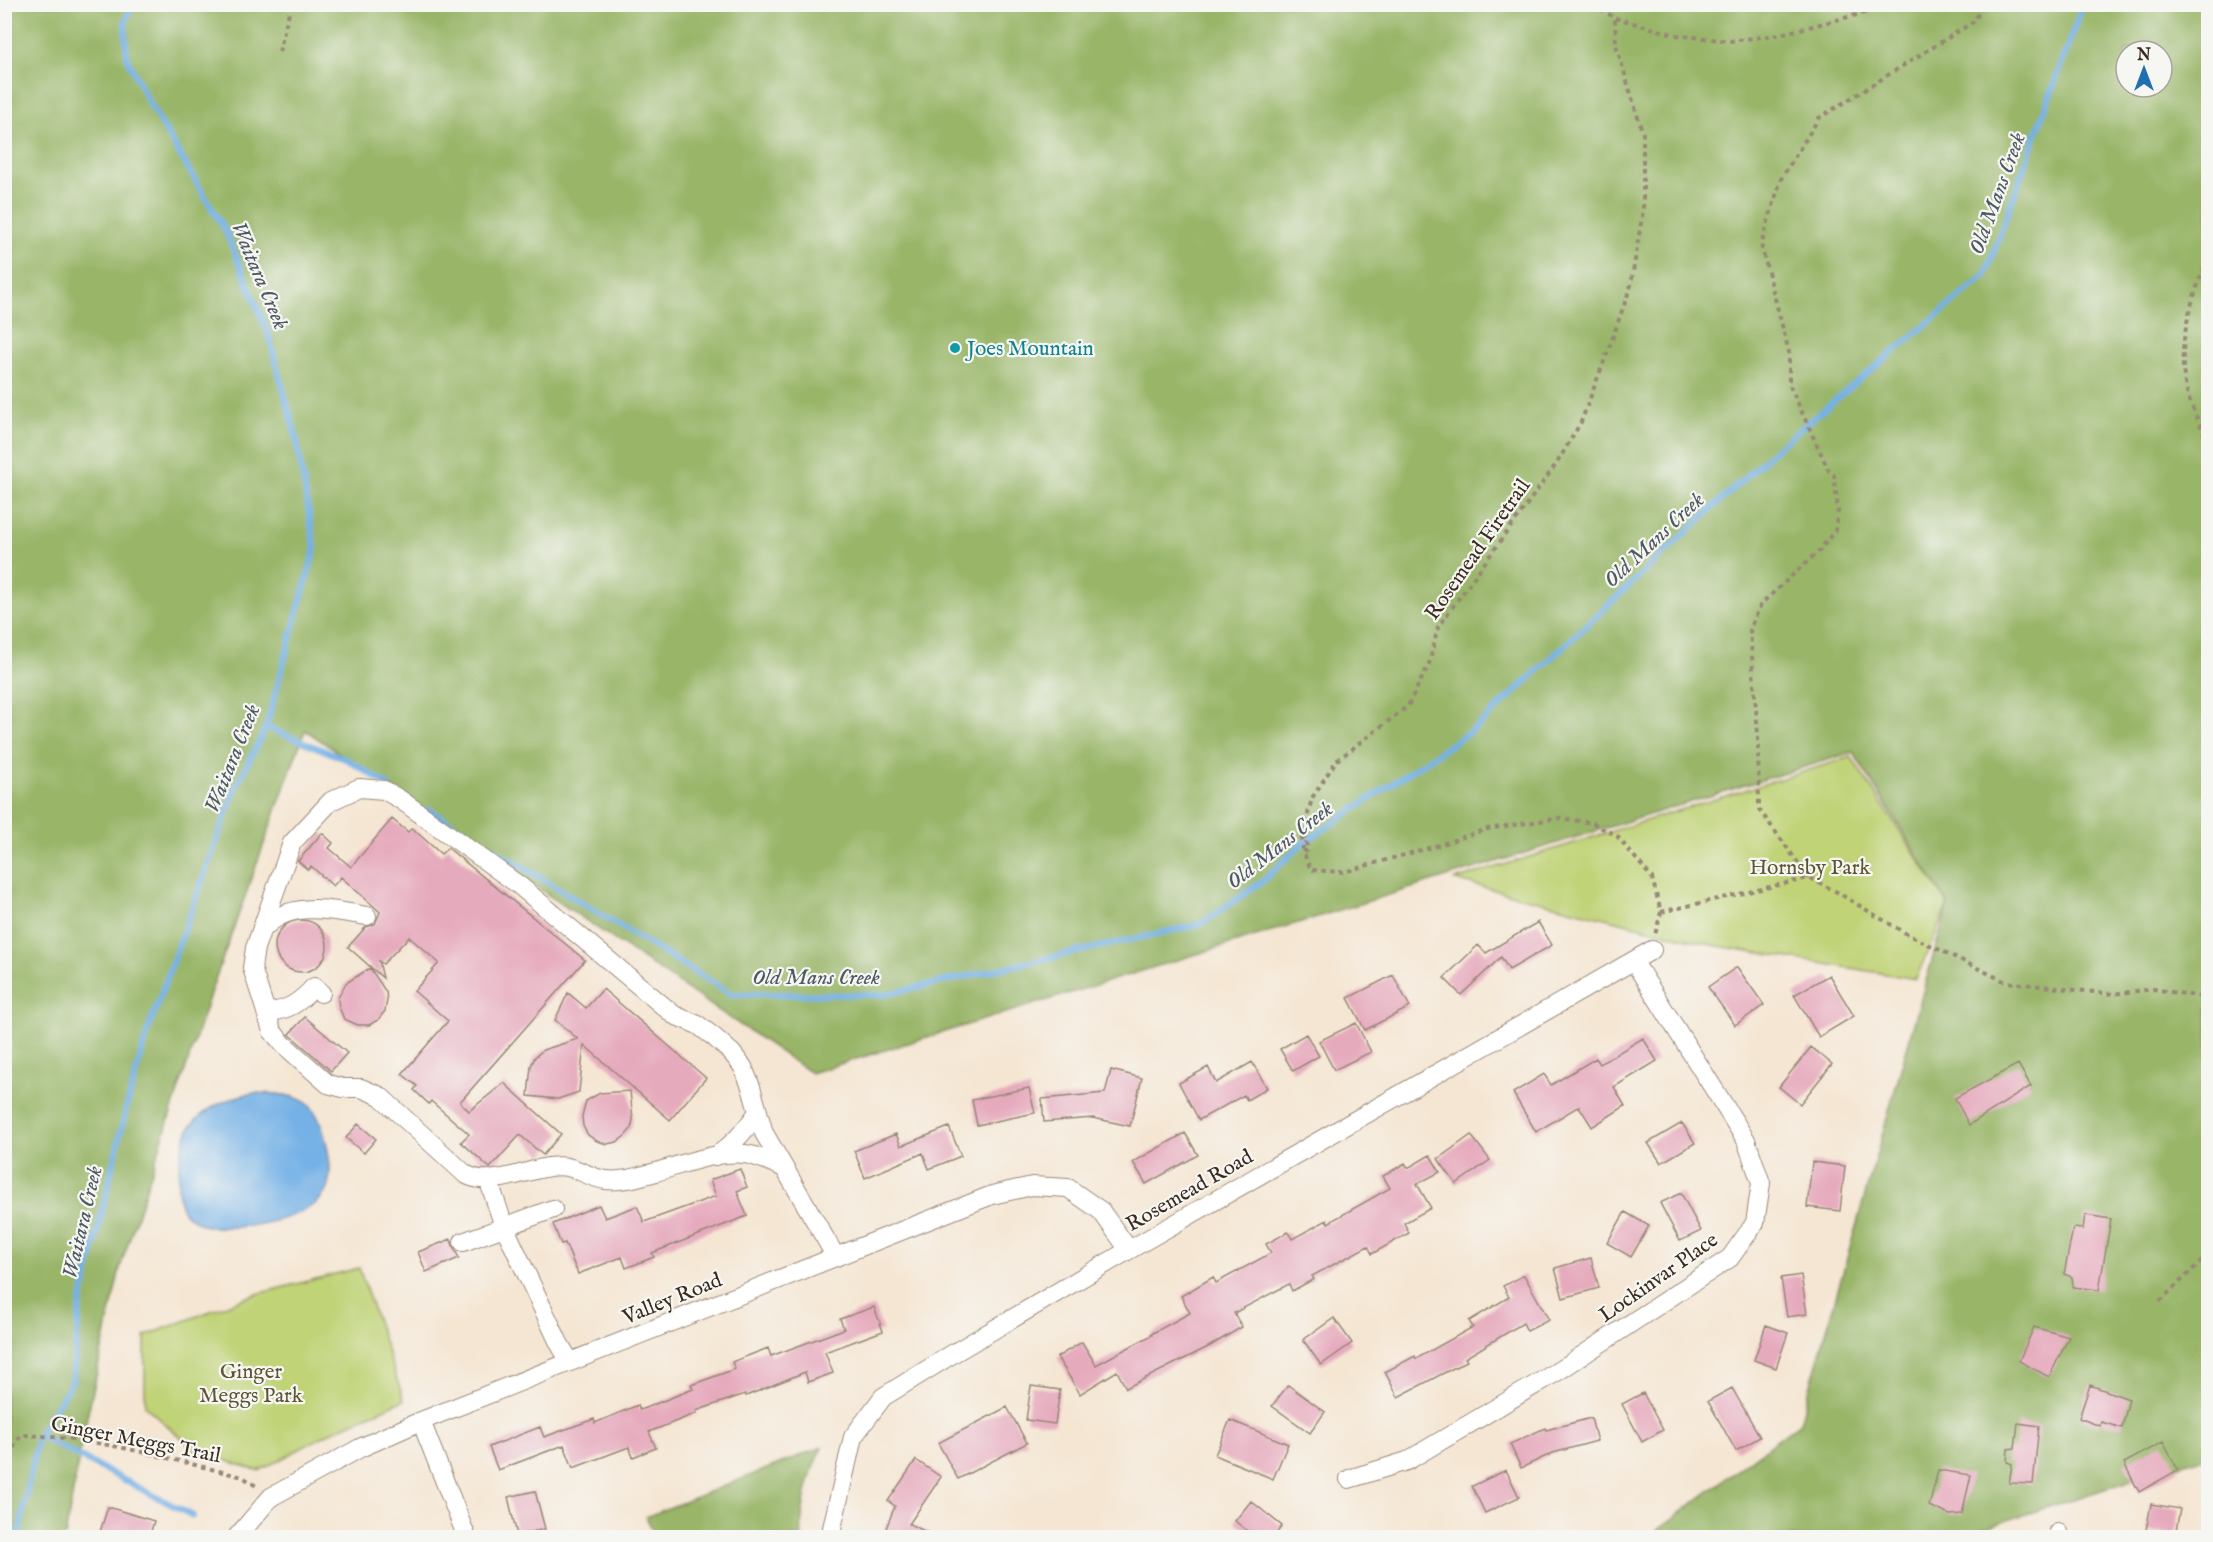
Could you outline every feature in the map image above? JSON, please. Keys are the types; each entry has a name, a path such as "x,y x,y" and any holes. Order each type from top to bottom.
{"street":[{"path":"784,1168 765,1158 744,1154 714,1156 633,1178 606,1180 570,1166 475,1179 465,1174 380,1096 361,1088 344,1088 328,1084 283,1044 272,1031 252,968 255,948 292,843 331,801 359,788 384,790 497,868 674,1015 698,1025 732,1053 743,1067 765,1133 837,1257"},
{"path":"261,932 281,914 291,910 322,910 367,916"},
{"name":"Rosemead Road","path":"834,1538 832,1528 853,1437 883,1397 1129,1250 1652,950"},
{"name":"Lockinvar Place","path":"1349,1479 1407,1461 1560,1370 1730,1258 1755,1223 1761,1183 1746,1140 1634,962"},
{"path":"266,1013 280,1011 300,1002 314,987 321,993"},
{"path":"714,1156 730,1146 758,1112"},
{"path":"488,1179 504,1226 570,1362"},
{"name":"Valley Road","path":"236,1538 271,1497 360,1448 421,1420 992,1195 1032,1186 1068,1188 1101,1211 1129,1250"},
{"path":"463,1242 553,1209"},
{"path":"421,1420 467,1538"}],"path":[{"path":"279,52 291,4"},
{"path":"1593,4 1615,18 1676,35 1730,41 1777,35 1900,4"},
{"path":"1982,4 1975,21 1819,118 1781,179 1761,244 1789,352 1789,384 1829,471 1834,476 1838,511 1835,530 1825,544 1761,604 1750,630 1758,735 1760,809 1809,878 1905,933 2006,982 2112,994 2154,989 2208,998"},
{"name":"Rosemead Firetrail","path":"1615,18 1616,45 1643,134 1643,210 1631,285 1610,348 1581,422 1557,463 1438,627 1428,664 1408,706 1336,761 1312,798 1302,838 1303,851 1311,870 1344,872 1487,829 1560,818 1593,823 1617,836 1652,878 1660,912 1809,878"},
{"path":"2208,259 2195,288 2184,332 2188,394 2208,443"},
{"path":"2160,1301 2208,1255"},
{"name":"Ginger Meggs Trail","path":"4,1463 21,1435 82,1440 243,1477 271,1497"}],"green space":[{"path":"5,5 2208,5 2208,1456 1955,1537 1648,1537 1800,1423 1948,904 1853,752 811,1073 305,730 212,988 120,1268 82,1440 65,1537 5,1538"},
{"name":"Hornsby Park","path":"1851,757 1948,904 1916,979 1712,945 1455,880"},
{"name":"Ginger Meggs Park","path":"359,1268 404,1400 335,1430 259,1471 196,1451 145,1406 145,1336 253,1295"},
{"path":"822,1447 806,1491 802,1515 802,1537 656,1537 646,1517"}],"water":[{"path":"255,1093 296,1098 314,1110 323,1131 329,1155 330,1177 327,1187 315,1204 280,1220 239,1227 210,1227 201,1224 185,1213 178,1191 179,1167 187,1133 197,1119 211,1108 238,1096"}],"building":[{"path":"392,819 408,832 412,828 441,854 448,848 585,960 460,1102 469,1111 504,1083 561,1134 543,1155 520,1135 490,1168 461,1142 469,1134 431,1101 429,1104 414,1090 417,1086 402,1074 448,1021 414,991 439,963 409,937 383,964 379,961 383,978 348,947 366,927 375,924 380,912 341,877 333,886 311,866 308,870 298,861 322,833 333,843 329,848 351,867"},
{"path":"301,920 311,922 319,928 325,936 327,946 325,956 319,964 311,970 301,972 291,970 283,964 277,956 275,946 277,936 283,928 291,922"},
{"path":"1538,922 1552,945 1509,970 1501,957 1461,995 1444,978 1478,945 1486,953"},
{"path":"1737,967 1764,1005 1735,1025 1708,987"},
{"path":"370,968 386,992 385,1011 378,1020 369,1025 358,1025 344,1019 338,998 346,983"},
{"path":"1393,975 1410,1007 1365,1030 1348,998"},
{"path":"1829,975 1854,1016 1819,1037 1794,995"},
{"path":"603,989 706,1078 670,1120 584,1045 579,1092 558,1099 528,1096 531,1066 535,1057 543,1050 578,1039 555,1020 568,993 586,1008"},
{"path":"305,1017 347,1053 331,1071 289,1034"},
{"path":"1356,1023 1371,1052 1334,1070 1319,1041"},
{"path":"1306,1034 1319,1056 1293,1071 1280,1049"},
{"path":"1643,1038 1657,1061 1614,1087 1625,1106 1592,1127 1579,1106 1536,1132 1513,1093 1544,1074 1551,1085 1596,1058 1600,1064"},
{"path":"1811,1047 1832,1064 1800,1104 1779,1087"},
{"path":"1252,1062 1267,1088 1247,1100 1244,1095 1199,1120 1179,1083 1208,1067 1216,1083"},
{"path":"2018,1064 2031,1086 1969,1125 1955,1098"},
{"path":"1111,1070 1142,1078 1130,1126 1093,1118 1044,1122 1042,1099 1105,1093"},
{"path":"1029,1088 1035,1113 977,1125 972,1100"},
{"path":"630,1091 633,1120 631,1129 625,1136 617,1142 607,1144 588,1135 583,1126 582,1116 586,1101 600,1093"},
{"path":"1682,1123 1695,1143 1661,1163 1648,1143"},
{"path":"358,1124 376,1139 364,1153 346,1138"},
{"path":"949,1127 961,1156 929,1169 923,1153 865,1178 854,1151 896,1134 901,1146"},
{"path":"1185,1133 1198,1155 1146,1184 1133,1162"},
{"path":"1471,1135 1490,1160 1456,1184 1438,1159"},
{"path":"1430,1155 1440,1172 1417,1184 1431,1208 1404,1223 1409,1233 1372,1254 1368,1246 1312,1276 1314,1279 1292,1291 1289,1284 1234,1313 1242,1327 1210,1346 1126,1388 1117,1371 1080,1394 1057,1357 1082,1342 1096,1365 1152,1335 1190,1313 1181,1296 1213,1277 1216,1283 1271,1253 1266,1244 1288,1232 1292,1239 1327,1220 1328,1223 1390,1188 1383,1176 1405,1163 1408,1168"},
{"path":"1812,1162 1845,1166 1840,1211 1807,1207"},
{"path":"740,1169 747,1187 737,1191 747,1216 652,1253 654,1257 626,1268 622,1257 578,1274 565,1243 561,1244 553,1224 599,1205 605,1218 637,1206 644,1222 716,1196 710,1180"},
{"path":"1681,1193 1701,1231 1680,1241 1660,1203"},
{"path":"1625,1212 1649,1226 1631,1257 1607,1243"},
{"path":"2085,1215 2111,1219 2099,1290 2073,1287 2072,1277 2064,1274 2073,1228 2083,1229"},
{"path":"451,1239 459,1258 426,1272 418,1252"},
{"path":"1591,1258 1599,1288 1563,1298 1555,1268"},
{"path":"1524,1275 1549,1320 1527,1331 1523,1323 1465,1358 1467,1361 1398,1397 1385,1372 1415,1356 1416,1359 1473,1327 1469,1321 1509,1297 1503,1286"},
{"path":"1801,1275 1807,1314 1787,1317 1781,1278"},
{"path":"874,1307 883,1331 825,1352 833,1373 808,1382 805,1372 746,1396 745,1394 696,1411 697,1413 649,1432 656,1448 633,1457 629,1447 573,1468 564,1445 498,1470 489,1447 540,1427 544,1437 594,1419 595,1423 638,1405 640,1410 693,1389 691,1385 735,1369 732,1362 768,1348 771,1356 844,1329 840,1319"},
{"path":"1334,1318 1352,1343 1321,1365 1303,1340"},
{"path":"1766,1325 1788,1333 1776,1368 1754,1360"},
{"path":"2034,1327 2069,1337 2049,1377 2019,1361"},
{"path":"1288,1385 1325,1412 1310,1433 1272,1406"},
{"path":"2090,1385 2129,1399 2122,1428 2101,1422 2100,1426 2079,1418"},
{"path":"1031,1386 1060,1390 1055,1424 1026,1420"},
{"path":"1732,1388 1760,1437 1736,1451 1708,1401"},
{"path":"1643,1393 1663,1430 1642,1442 1622,1404"},
{"path":"1007,1407 1027,1443 958,1479 938,1443"},
{"path":"1591,1418 1597,1441 1553,1453 1521,1468 1510,1444 1545,1428 1546,1430"},
{"path":"1230,1420 1288,1444 1273,1479 1215,1455"},
{"path":"2018,1423 2039,1426 2033,1484 2009,1483 2012,1464 2007,1462 2008,1449 2015,1448"},
{"path":"2163,1442 2178,1470 2139,1492 2124,1463"},
{"path":"916,1460 941,1477 909,1524 940,1538 882,1538 895,1506 888,1501"},
{"path":"1506,1470 1519,1497 1485,1513 1472,1486"},
{"path":"1938,1470 1971,1475 1962,1514 1950,1515 1929,1506"},
{"path":"535,1491 545,1529 517,1535 508,1497"},
{"path":"1251,1501 1282,1526 1273,1538 1256,1538 1235,1521"},
{"path":"2151,1504 2180,1509 2175,1536 2146,1530"},
{"path":"108,1507 154,1521 149,1538 98,1538"}],"waterway":[{"name":"Waitara Creek","path":"18,1538 38,1435 72,1382 80,1307 126,1109 148,1030 236,787 266,727 315,549 296,437 268,333 225,230 150,105 127,58 125,23 132,4"},
{"name":"Old Mans Creek","path":"428,809 731,994 883,995 1201,924 1263,881 1302,844 1477,727 1776,449 1985,276 2083,4"},
{"name":"Old Mans Creek","path":"266,727 348,760 388,785"},
{"path":"38,1435 193,1516"}],"place":[{"name":"Joes Mountain","path":"955,348"}]}
